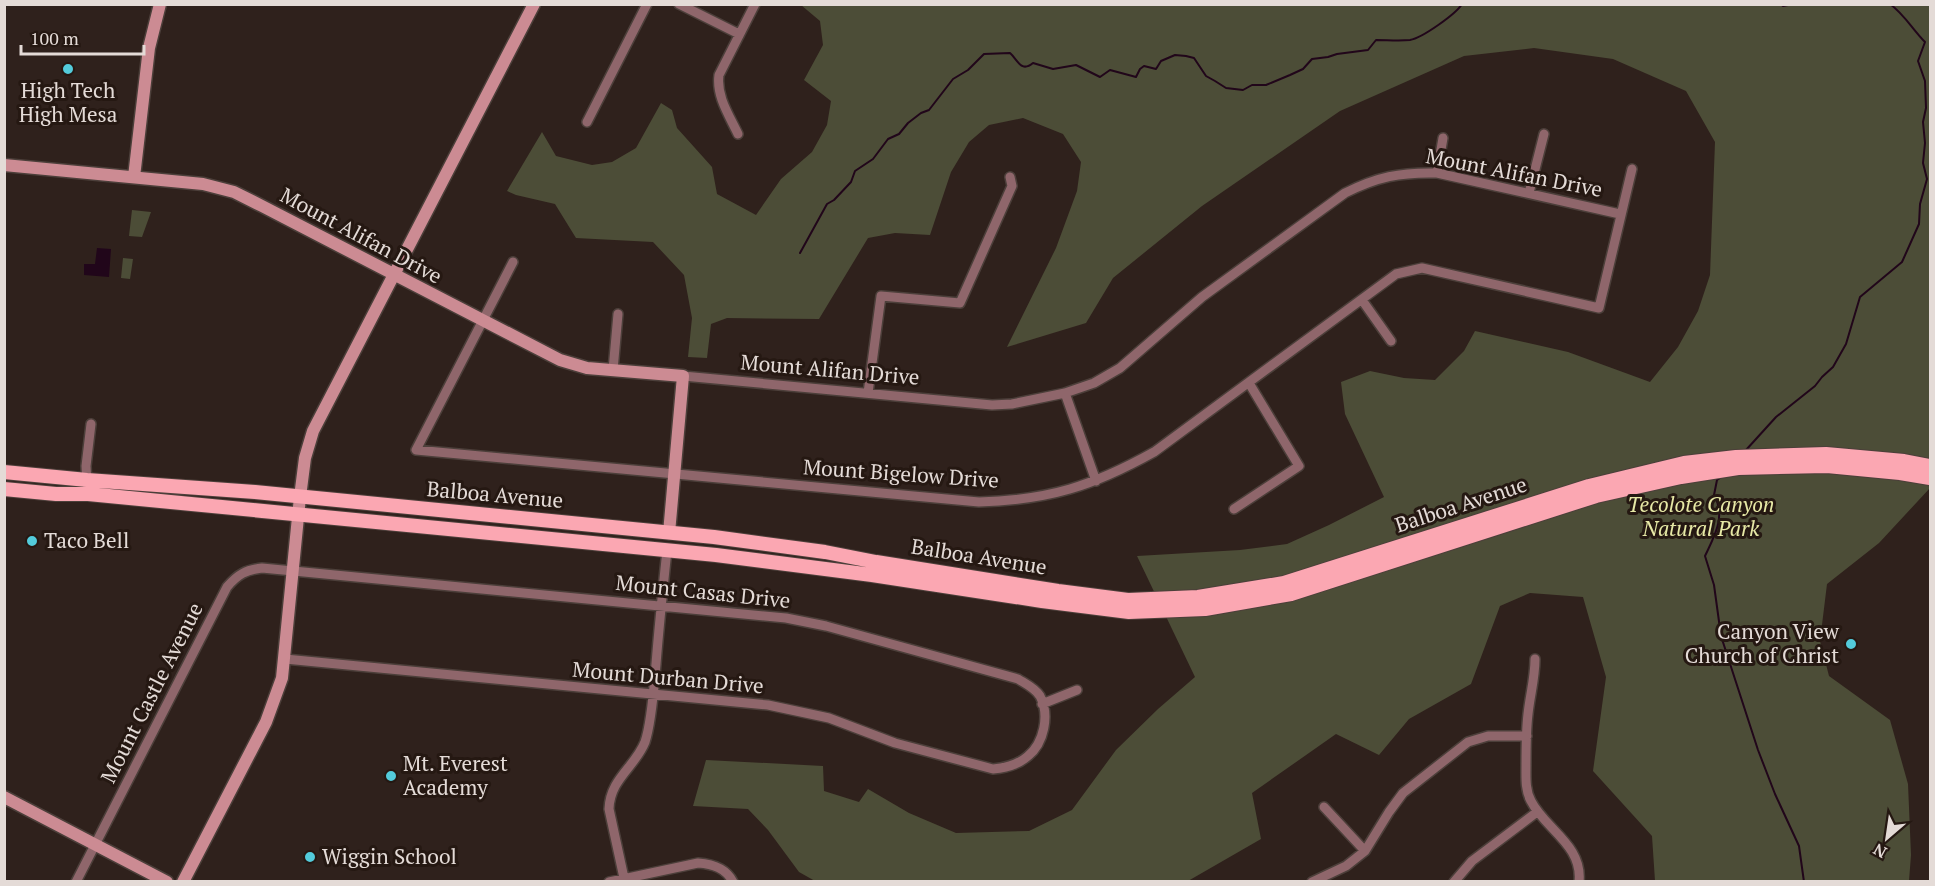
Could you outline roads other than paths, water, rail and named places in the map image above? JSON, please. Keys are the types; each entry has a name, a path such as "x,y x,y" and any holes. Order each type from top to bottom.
{"main road":[{"name":"Balboa Avenue","path":"4,489 56,494 88,487 300,497 714,537 825,552 1058,591 1128,600 1198,597 1284,583 1589,486 1684,463 1736,457 1826,454 1904,461 1930,466"},
{"name":"Balboa Avenue","path":"4,472 88,487 298,514 668,550 872,575 1129,612 1205,609 1291,594 1596,496 1681,477 1738,468 1827,466 1930,478"},
{"path":"641,548 658,542 669,533"},
{"path":"668,550 674,544 714,537"}],"street":[{"path":"134,177 149,48 160,4"},
{"path":"183,882 266,722 282,678 300,497 305,458 313,431 534,4"},
{"path":"587,122 647,4"},
{"path":"679,4 739,34"},
{"path":"738,134 720,96 718,82 719,75 754,4"},
{"path":"1529,193 1544,134"},
{"path":"1437,173 1443,138"},
{"name":"Mount Alifan Drive","path":"4,165 203,184 234,192 482,321 560,360 586,368 992,405 1012,404 1065,393 1094,383 1120,368 1202,297 1345,193 1390,175 1411,172 1437,173 1620,214"},
{"path":"1620,214 1632,169"},
{"path":"868,393 881,296 960,303 1012,186 1010,177"},
{"name":"Mount Bigelow Drive","path":"482,321 416,450 675,472 979,502 1037,497 1070,490 1096,481 1154,452 1396,274 1422,268 1599,308 1620,214"},
{"path":"482,321 513,262"},
{"path":"1362,300 1391,341"},
{"path":"613,370 618,314"},
{"path":"669,533 683,376"},
{"path":"1234,509 1299,466 1249,383"},
{"path":"1065,393 1096,481"},
{"path":"88,487 86,466 90,423"},
{"path":"624,878 609,801 618,779 636,757 645,741 653,695 668,550"},
{"name":"Mount Castle Avenue","path":"76,882 227,587 247,570 262,568 294,571"},
{"name":"Mount Casas Drive","path":"294,571 661,604 786,618 826,626 1018,679 1033,688 1042,704"},
{"name":"Mount Durban Drive","path":"285,659 768,705 829,718 895,743 993,769 1006,768 1027,758 1034,750 1045,727 1042,704"},
{"path":"1535,659 1528,713 1526,786 1529,799 1537,812 1564,839 1574,855 1580,872 1579,882"},
{"path":"1042,704 1077,690"},
{"path":"1312,882 1346,866 1365,850 1403,793 1468,742 1488,736 1527,736"},
{"path":"4,797 167,882"},
{"path":"1324,807 1365,850"},
{"path":"1454,882 1472,861 1537,812"},
{"path":"609,882 698,863 718,867 730,876 733,882"}],"waterway":[{"path":"800,253 827,204 851,182 855,171 873,159 888,139 899,134 908,123 929,110 953,79 968,70 984,54 1010,53 1025,67 1033,63 1053,69 1076,65 1100,77 1110,70 1136,77 1144,66 1156,69 1161,61 1175,55 1186,56 1194,58 1206,76 1226,88 1243,90 1252,85 1266,85 1290,75 1303,69 1312,59 1368,50 1376,40 1410,40 1446,19 1462,4"},
{"path":"1780,4 1783,6 1793,4"},
{"path":"1746,450 1776,417 1815,386 1833,367 1846,344 1860,297 1902,262 1919,224 1920,204 1927,179 1923,163 1925,81 1918,61 1925,42 1900,12 1890,4"},
{"path":"1720,478 1717,480 1714,495 1719,510 1718,526 1705,556 1714,585 1721,636 1758,750 1799,846 1804,882"}],"place":[{"name":"High Tech High Mesa","path":"68,69"},
{"name":"Taco Bell","path":"32,541"},
{"name":"Canyon View Church of Christ","path":"1851,644"},
{"name":"Mt. Everest Academy","path":"391,776"},
{"name":"Wiggin School","path":"310,857"}],"park label":[{"name":"Tecolote Canyon Natural Park","path":"1701,517"}]}
